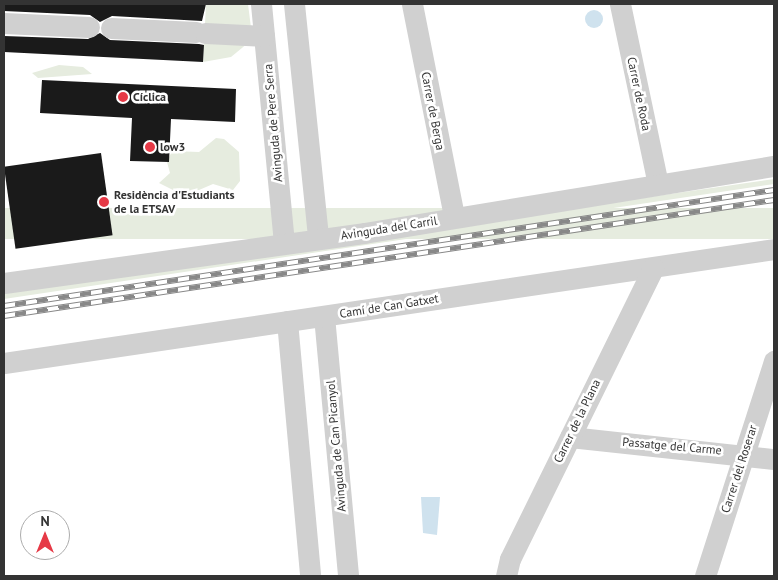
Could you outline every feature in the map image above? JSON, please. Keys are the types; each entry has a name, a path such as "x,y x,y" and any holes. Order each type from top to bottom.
{"street":[{"name":"Avinguda de Pere Serra","path":"261,4 284,242"},
{"path":"294,4 318,238"},
{"name":"Carrer de Berga","path":"412,4 454,217"},
{"name":"Carrer de Roda","path":"620,4 658,184"},
{"path":"4,23 89,27"},
{"path":"111,28 264,36"},
{"name":"Avinguda del Carril","path":"4,283 318,238 774,166"},
{"name":"Camí de Can Gatxet","path":"4,363 774,249"},
{"name":"Carrer de la Plana","path":"506,576 570,437 653,268"},
{"name":"Avinguda de Can Picanyol","path":"324,316 348,576"},
{"path":"287,321 310,576"},
{"name":"Carrer del Roserar","path":"705,576 774,361"},
{"name":"Passatge del Carme","path":"570,437 744,453 774,459"}],"shaded area":[{"path":"206,4 248,4 251,28 205,24"},
{"path":"204,40 248,43 231,57 203,62"},
{"path":"59,65 83,67 92,74 38,78 32,73"},
{"path":"216,138 224,139 239,152 240,181 233,190 213,184 185,196 159,183 170,173 167,162 172,151 199,152"},
{"path":"774,179 774,184 4,299 4,290"},
{"path":"4,208 774,208 774,239 4,239"}],"water":[{"path":"590,10 598,10 603,15 601,26 590,28 585,23 585,15"},
{"path":"421,497 440,497 437,535 423,533"}],"building":[{"path":"4,4 206,4 202,21 112,16 100,22 90,15 4,11"},
{"path":"100,33 110,40 204,45 203,62 4,52 4,36 88,39"},
{"path":"42,80 236,89 235,122 171,119 169,162 130,161 132,118 40,113"},
{"name":"Residència d'Estudiants de la ETSAV","path":"101,153 113,235 16,249 4,167"}],"railway":[{"path":"4,306 774,190"},
{"path":"4,316 774,200"}],"place":[{"name":"Cíclica","path":"123,97"},
{"name":"low3","path":"150,147"},
{"name":"Residència d'Estudiants de la ETSAV","path":"104,202"}]}
